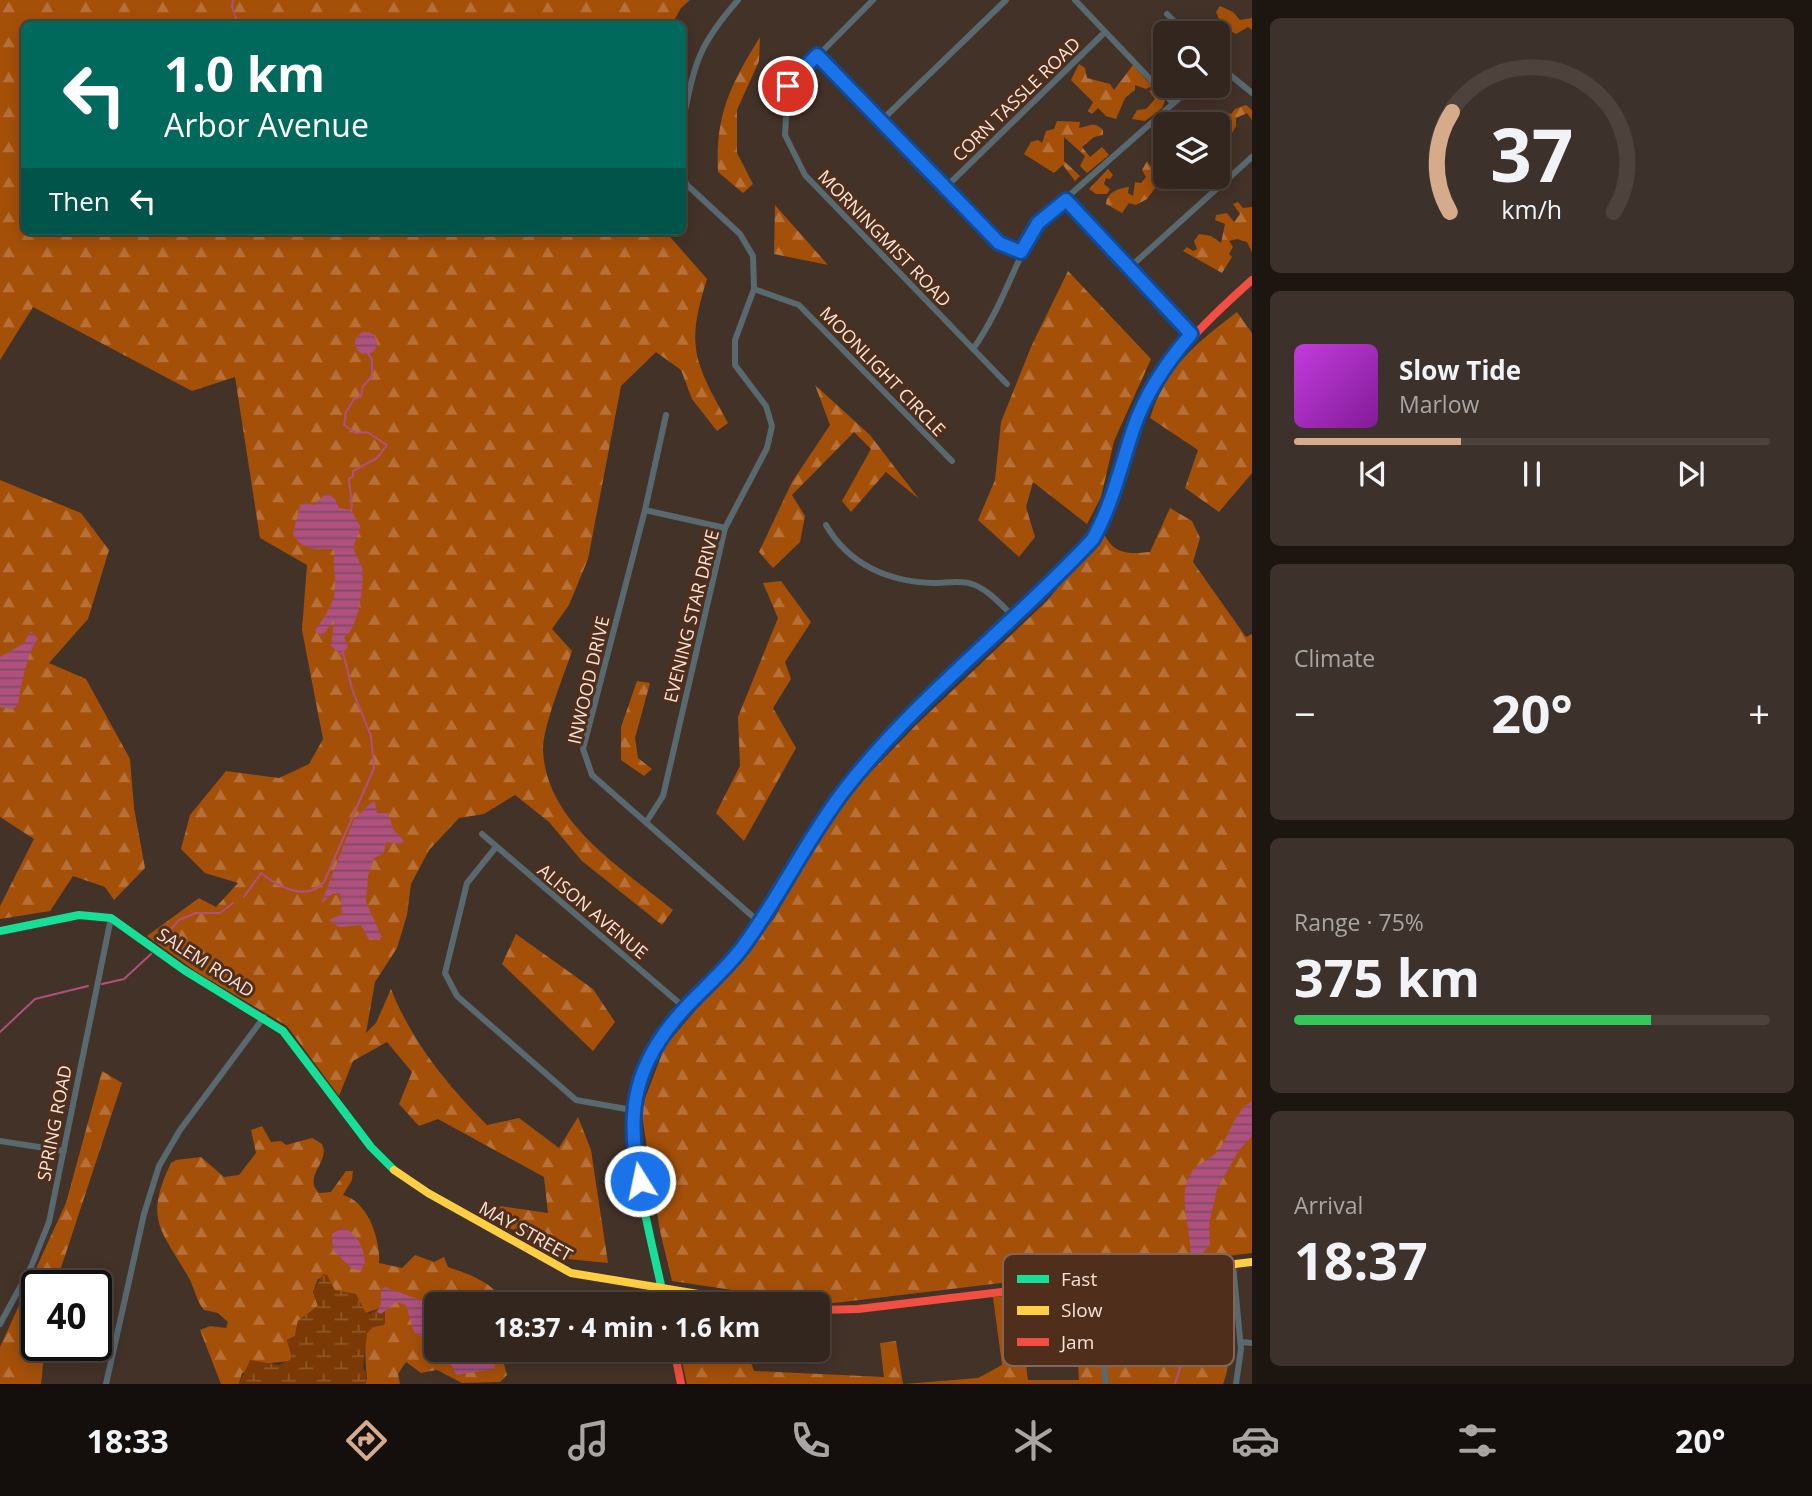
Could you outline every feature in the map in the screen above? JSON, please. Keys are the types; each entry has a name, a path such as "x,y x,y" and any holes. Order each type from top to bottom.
{"street":[{"path":"686,106 695,62 709,32 738,0"},
{"name":"MORNINGMIST ROAD","path":"873,0 788,86 785,135 804,175 1007,384"},
{"path":"882,121 1006,0"},
{"path":"1075,0 1172,102"},
{"path":"1167,14 1174,21"},
{"name":"CORN TASSLE ROAD","path":"946,187 1105,32"},
{"path":"817,55 999,243 1021,252"},
{"path":"1230,75 1252,93"},
{"path":"974,349 991,324 1021,252 1038,223 1177,98"},
{"path":"1129,268 1252,157"},
{"name":"EVENING STAR DRIVE","path":"647,821 663,796 725,528 767,448 772,426 766,406 735,365 735,340 754,289 753,256 740,234 686,184"},
{"path":"1066,200 1191,334"},
{"path":"662,1292 635,1161 632,1110 647,1059 685,1008 741,949 813,834 847,787 928,700 1093,539 1109,506 1142,406 1172,357 1191,334 1252,280"},
{"name":"MOONLIGHT CIRCLE","path":"754,289 799,305 952,461"},
{"name":"INWOOD DRIVE","path":"666,415 645,510 583,749 592,775 759,922"},
{"path":"645,510 725,528"},
{"path":"826,525 835,541 866,566 886,576 913,583 971,583 990,594 1014,617"},
{"name":"ALISON AVENUE","path":"482,834 685,1008"},
{"path":"496,847 467,883 445,973 457,996 576,1100 632,1110"},
{"path":"0,931 79,915 111,918"},
{"name":"SALEM ROAD","path":"111,918 192,975 264,1017 290,1039 352,1123"},
{"name":"SPRING ROAD","path":"0,1324 44,1237 111,918"},
{"path":"106,1384 159,1166 180,1130 264,1017"},
{"name":"MAY STREET","path":"352,1123 398,1174 546,1261 579,1275 681,1292"},
{"path":"0,1142 64,1151"},
{"path":"1234,1264 1252,1262"},
{"path":"1234,1274 1241,1342 1236,1384"},
{"path":"830,1310 858,1309 1003,1292"},
{"path":"1241,1342 1252,1343"},
{"path":"677,1362 681,1384"},
{"path":"1105,1366 1107,1384"}],"green space":[{"path":"0,0 690,0 681,8 674,21 21,21 21,235 668,235 707,279 696,322 697,354 701,369 728,423 717,431 692,399 681,370 656,352 621,386 588,559 569,605 552,629 572,651 550,714 543,749 547,775 557,799 572,821 610,860 673,910 662,925 582,861 549,822 515,795 484,814 459,818 429,850 411,884 407,915 397,948 375,982 366,1033 376,1023 391,989 409,1027 432,1062 487,1125 519,1118 559,1148 578,1117 591,1150 608,1263 568,1259 497,1221 500,1206 548,1213 544,1177 438,1119 419,1126 399,1104 412,1072 387,1042 353,1061 339,1096 287,1026 195,971 147,936 199,898 216,907 238,883 205,873 181,849 190,815 226,771 279,778 309,764 323,739 302,630 307,565 260,538 235,377 192,391 33,307 0,360"},
{"path":"1220,6 1233,12 1240,20 1252,18 1252,30 1248,27 1236,34 1230,31 1230,21 1220,21 1216,12"},
{"path":"760,37 759,61 737,110 737,153 753,184 743,193 718,172 719,133 733,85"},
{"path":"1079,64 1085,68 1087,78 1110,84 1114,90 1133,65 1152,86 1146,89 1135,85 1135,90 1125,98 1116,119 1106,116 1098,108 1092,114 1088,111 1093,102 1071,80"},
{"path":"1162,98 1165,101 1162,108 1153,112 1145,121 1132,119 1137,110 1146,109 1155,99"},
{"path":"1246,105 1252,110 1252,120 1247,113 1236,118 1236,126 1230,136 1230,114"},
{"path":"1057,121 1080,122 1079,128 1094,125 1103,130 1103,135 1094,137 1082,147 1090,157 1102,147 1109,155 1087,173 1080,166 1085,156 1064,137 1064,161 1080,176 1075,181 1063,165 1054,173 1024,154 1031,142 1038,140 1042,143 1046,131 1054,129"},
{"path":"1147,161 1153,170 1154,189 1147,199 1136,205 1129,203 1122,213 1106,204 1111,194 1121,188 1129,187 1128,193 1133,196 1135,182 1141,183 1146,177 1142,170"},
{"path":"1108,169 1113,175 1110,179 1106,178 1104,184 1110,189 1107,194 1096,194 1089,189"},
{"path":"1238,202 1243,208 1252,207 1252,252 1247,242 1237,239 1229,241 1233,247 1229,254 1232,257 1222,273 1183,251 1187,247 1193,251 1197,249 1194,241 1199,234 1211,236 1221,243 1225,224 1215,220 1216,215 1227,213 1234,222 1240,214 1233,204"},
{"path":"775,205 828,265 774,254"},
{"path":"1068,271 1151,359 1114,441 1101,497 1087,524 1033,482 1026,507 1035,537 1019,557 978,520 995,480 1001,422 1031,347"},
{"path":"1237,312 1252,333 1252,473 1219,512 1185,488 1198,450 1150,418 1174,370 1195,346"},
{"path":"815,385 870,435 919,499 886,472 851,512 842,501 871,449 854,432 792,495 805,516 800,542 773,568 759,552 792,482 830,425"},
{"path":"0,480 81,513 109,550 88,619 49,663 86,679 130,759 134,808 145,868 114,900 105,887 73,876 50,911 0,919 0,906 34,839 0,817"},
{"path":"1170,508 1192,521 1200,538 1193,562 1246,637 1252,634 1252,1253 1003,1254 1003,1283 830,1304 830,1292 746,1292 672,1281 660,1231 641,1109 665,1046 774,918 840,804 916,725 1047,601 1103,532 1117,549 1134,553 1150,552"},
{"path":"781,581 811,622 785,662 791,679 773,708 796,748 744,841 716,813 740,766 738,717 778,618 763,583"},
{"path":"637,681 650,683 635,738 638,758 652,769 644,776 621,760 621,727"},
{"path":"516,934 593,989 615,1022 593,1051 502,964"},
{"path":"102,1071 122,1083 60,1270 35,1270 66,1203"},
{"path":"262,1126 271,1142 281,1141 286,1145 312,1138 322,1144 323,1157 314,1181 319,1193 331,1192 346,1171 353,1171 352,1180 343,1195 352,1199 366,1213 378,1244 379,1263 402,1268 415,1255 434,1262 444,1257 448,1267 473,1276 495,1290 497,1292 424,1292 424,1362 504,1362 507,1375 500,1382 462,1383 437,1370 421,1373 406,1362 398,1374 400,1384 365,1384 367,1333 370,1328 385,1324 385,1312 377,1309 366,1313 333,1289 328,1277 318,1279 313,1292 318,1306 298,1321 295,1336 287,1340 292,1356 290,1361 270,1363 242,1373 239,1384 221,1384 200,1330 210,1326 226,1328 228,1322 218,1313 204,1310 199,1302 159,1224 158,1199 171,1163 176,1160 201,1157 224,1177 239,1175 256,1153 251,1130"},
{"path":"323,1274 327,1275 335,1290 356,1294 366,1313 370,1314 378,1308 381,1314 385,1311 385,1324 373,1327 367,1333 363,1367 367,1374 365,1384 239,1384 250,1360 279,1365 292,1359 287,1340 295,1336 298,1321 318,1306 313,1292"},
{"path":"1003,1296 1003,1366 1026,1366 1028,1380 1079,1380 1078,1366 1228,1366 1223,1384 904,1384 978,1378 1002,1365 993,1297"},
{"path":"21,1301 21,1361 43,1361 41,1384 0,1384 0,1347"},
{"path":"896,1341 903,1384 687,1384 682,1362 751,1362 754,1371 884,1377 880,1343"}],"shaded area":[{"path":"366,332 374,335 377,343 374,351 366,354 358,351 355,343 358,335"},
{"path":"327,493 335,499 339,508 351,510 360,526 354,547 362,568 361,595 353,626 344,637 348,647 341,655 331,646 334,620 322,636 315,631 333,599 335,554 333,549 305,546 293,534 300,505 307,502 313,505"},
{"path":"31,631 38,639 28,660 18,705 13,709 0,707 0,657 23,644"},
{"path":"375,802 377,813 388,813 393,829 404,841 400,844 386,842 384,853 374,858 368,876 366,902 382,937 376,940 368,938 361,925 339,927 329,920 342,914 340,893 332,894 321,904 354,819"},
{"path":"1252,1101 1252,1136 1239,1150 1217,1189 1209,1224 1210,1245 1202,1254 1190,1254 1185,1204 1187,1182 1197,1166 1219,1150 1246,1105"},
{"path":"343,1228 353,1234 362,1247 365,1263 361,1271 351,1268 333,1250 332,1234"},
{"path":"385,1287 424,1302 424,1338 414,1332 406,1305 396,1302 381,1314 377,1312 381,1304 381,1290"},
{"path":"448,1362 495,1362 494,1369 457,1375"}],"waterway":[{"path":"233,0 232,7 237,21"},
{"path":"351,511 349,479 353,476 353,471 377,458 387,445 367,432 356,433 344,425 346,412 354,399 361,396 363,386 372,377 372,360 368,353"},
{"path":"244,897 261,873 284,887 301,892 317,888 324,882 374,768 371,736 352,689 343,652"},
{"path":"159,943 179,920 196,913 220,913 233,903"},
{"path":"102,984 124,979 151,954"},
{"path":"0,1032 35,999 88,986"},
{"path":"1175,1384 1181,1366"}],"traffic: fast":[{"path":"662,1292 643,1204 635,1152 634,1106 640,1080 651,1055 666,1033 755,929 817,831 858,774"},
{"path":"0,931 79,915 111,918 184,970 283,1031 371,1147 394,1170"}],"traffic: slow":[{"path":"858,774 935,691 1093,539 1137,419"},
{"path":"394,1170 428,1193 571,1273 686,1292"},
{"path":"1234,1264 1252,1262"}],"traffic: jam":[{"path":"1137,419 1159,379 1187,344 1252,280"},
{"path":"830,1310 858,1309 1003,1292"},
{"path":"677,1362 681,1384"}],"route":[{"path":"640,1181 635,1161 632,1110 647,1059 656,1045 685,1008 741,949 813,834 847,787 928,700 1093,539 1109,506 1142,406 1172,357 1191,334 1066,200 1038,223 1021,252 999,243 817,55 788,86"}]}
